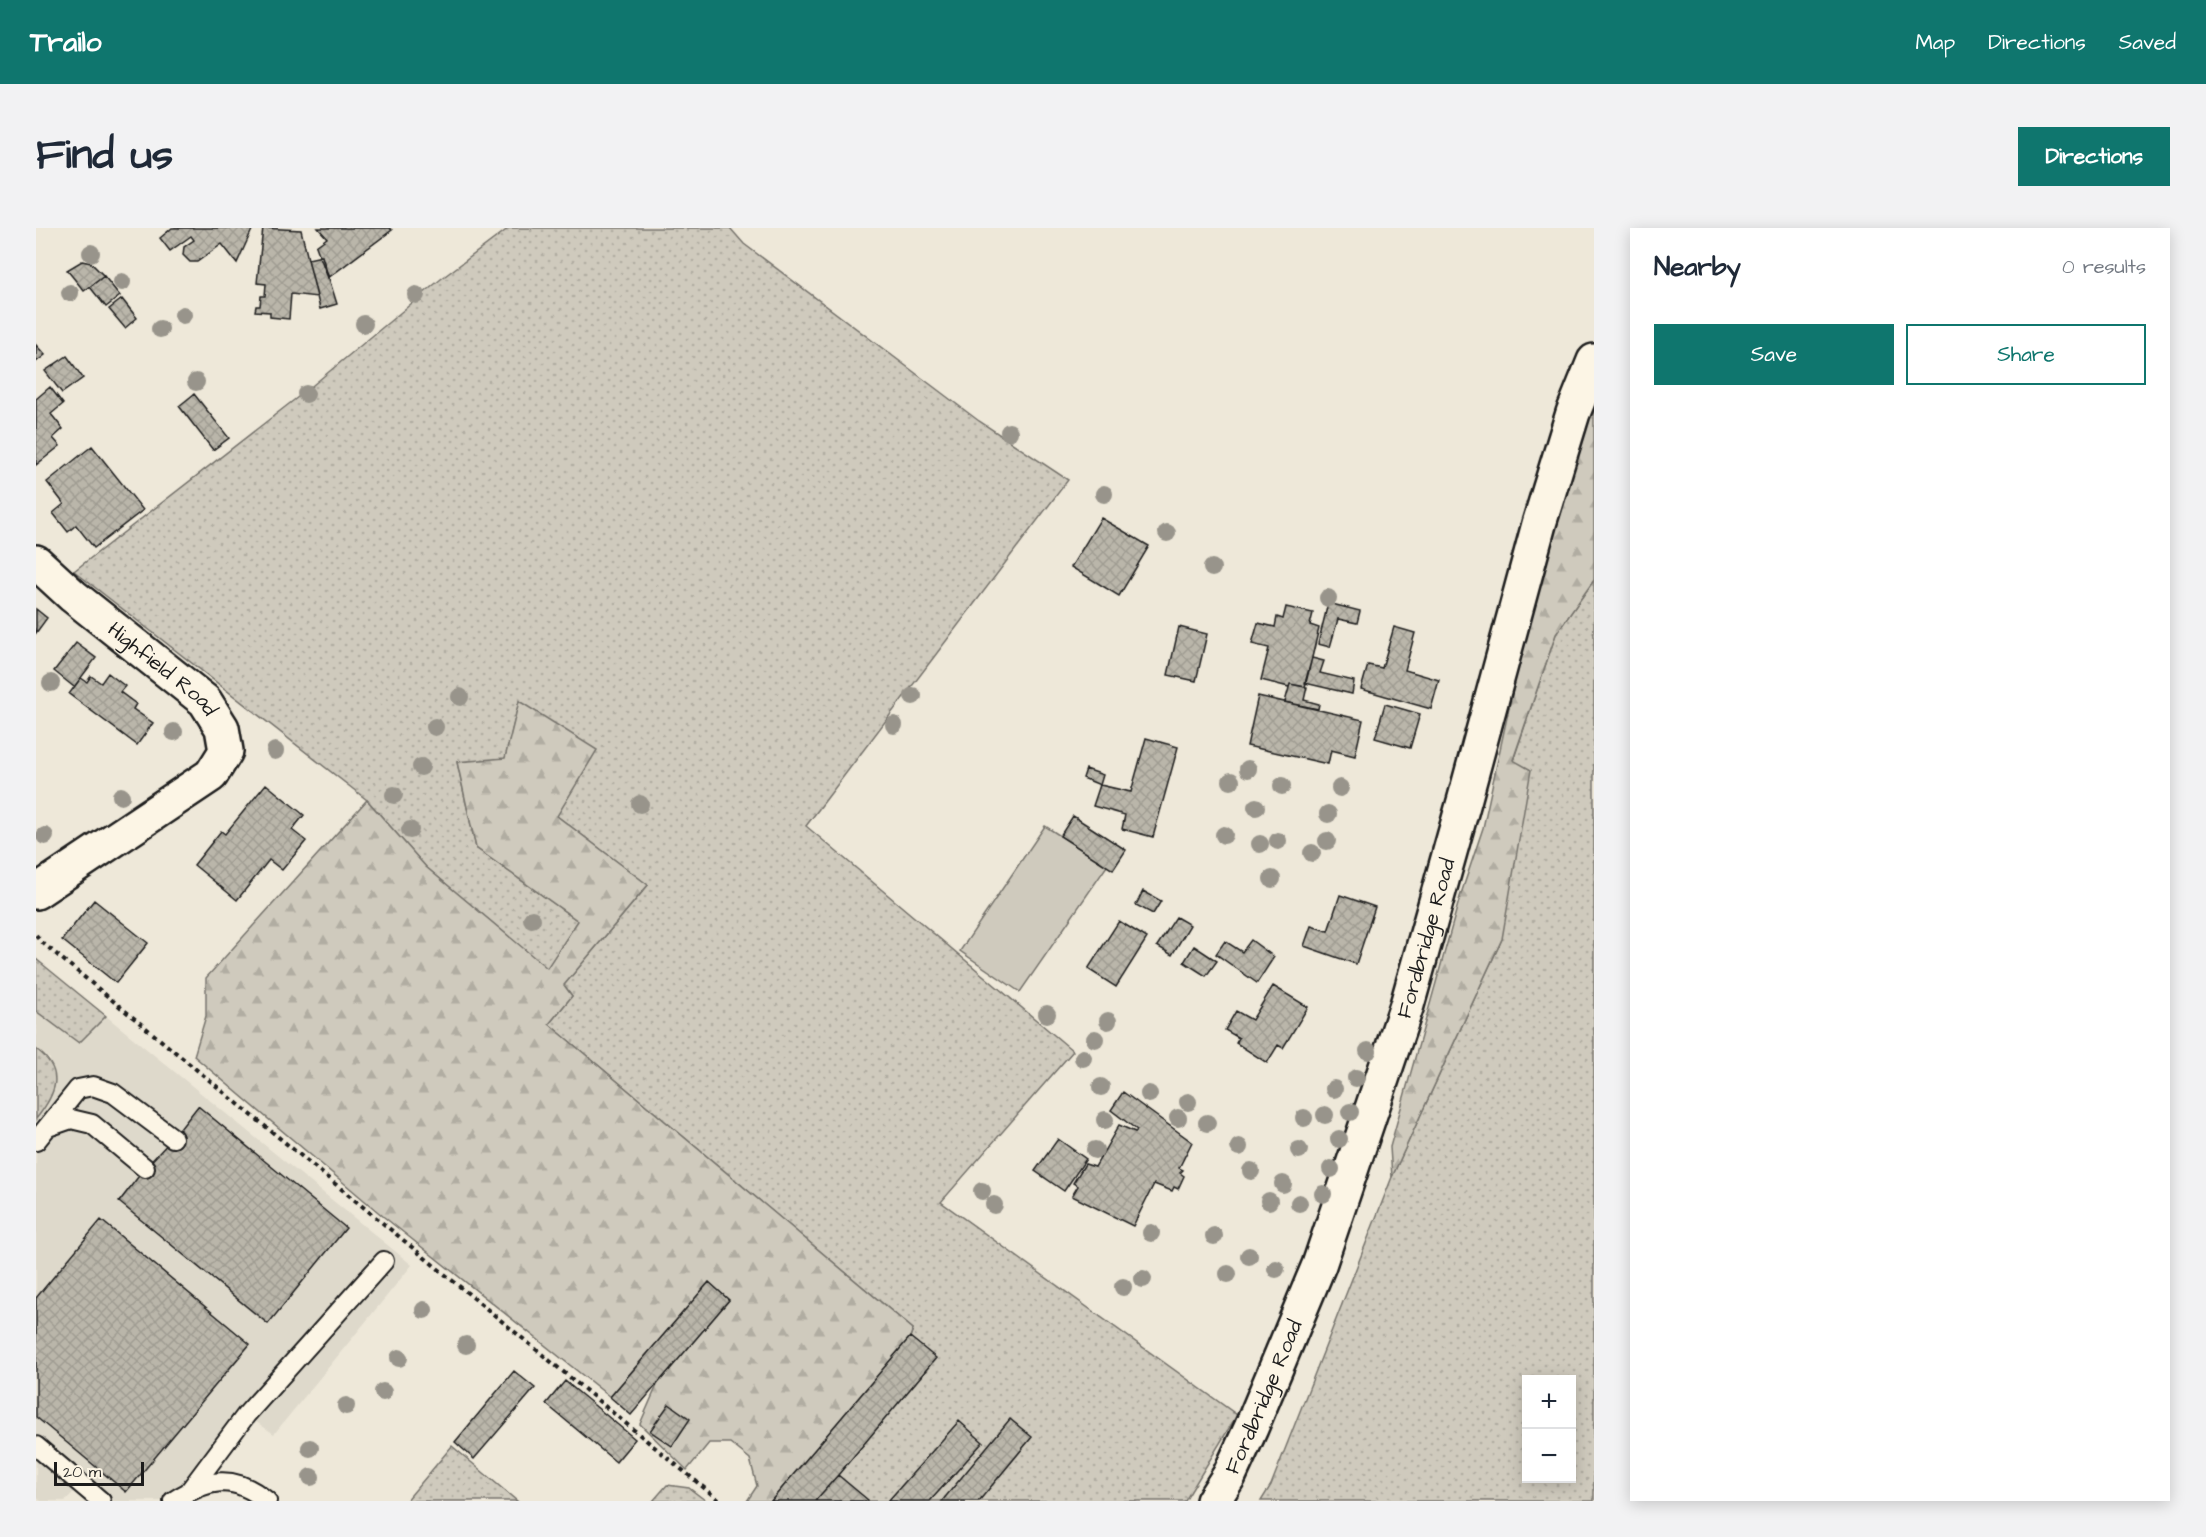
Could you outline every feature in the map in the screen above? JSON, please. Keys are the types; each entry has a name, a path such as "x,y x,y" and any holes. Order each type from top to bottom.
{"street":[{"name":"Fordbridge Road","path":"1213,1501 1251,1428 1318,1265 1403,1015 1539,524 1574,413 1594,361"},
{"name":"Highfield Road","path":"36,562 74,596 205,701 222,728 226,751 211,775 36,892"}],"lane":[{"path":"36,1141 78,1089 93,1086 113,1093 173,1138"},
{"path":"48,1127 71,1119 92,1124 145,1168"},
{"path":"190,1490 246,1415 384,1261"},
{"path":"36,1446 101,1501"},
{"path":"173,1501 207,1483 225,1481 243,1486 267,1501"}],"path":[{"path":"36,935 53,952 720,1501"}],"shaded area":[{"path":"36,1011 79,1043 106,1016 412,1265 274,1434 246,1415 173,1501 101,1501 81,1484 65,1501 41,1501 36,1497 36,1119 48,1104 50,1059 36,1049"}],"green space":[{"path":"509,228 730,228 744,244 979,421 1068,480 806,826 1073,1051 941,1202 1237,1415 1185,1501 771,1501 910,1337 913,1329 549,1024 572,996 564,985 648,885 557,816 519,702 505,759 457,762 476,848 578,921 547,969 426,867 367,800 74,571 307,390 441,279"},
{"path":"1594,361 1594,580 1556,634 1513,760 1531,770 1502,939 1392,1177 1390,1147 1460,897 1483,828 1573,413"},
{"path":"1594,580 1594,1501 1261,1501 1271,1485 1392,1177 1502,939 1513,761 1556,634"},
{"path":"519,701 597,750 557,816 648,885 564,985 572,996 549,1024 913,1329 910,1337 771,1501 747,1501 757,1486 750,1459 730,1443 709,1443 687,1470 640,1424 658,1383 729,1300 709,1282 610,1397 384,1217 194,1056 206,1016 206,978 367,800 426,867 547,968 578,921 476,848 457,762 505,758"},
{"path":"1045,826 1107,866 1020,992 960,951"},
{"path":"36,959 106,1016 79,1043 36,1011"},
{"path":"36,1049 51,1066 55,1083 49,1101 36,1119"},
{"path":"452,1446 517,1501 406,1501"},
{"path":"667,1485 689,1488 706,1501 653,1501"}],"building":[{"path":"172,228 250,228 252,230 237,263 222,244 197,262 190,262 183,255 184,247 194,240 191,236 170,251 160,238"},
{"path":"263,228 301,230 317,297 291,294 289,319 270,317 270,312 255,311 256,306 260,306 261,296 265,296 266,284 257,283"},
{"path":"318,228 389,228 392,230 328,278 316,246 327,238"},
{"path":"322,256 337,304 320,309 308,259"},
{"path":"82,261 91,263 104,276 84,291 67,270"},
{"path":"104,276 120,296 106,307 90,287"},
{"path":"122,299 137,318 125,328 109,309"},
{"path":"36,345 45,355 36,362"},
{"path":"67,356 83,378 62,393 45,371"},
{"path":"50,387 63,404 51,414 63,429 53,438 60,446 36,465 36,399"},
{"path":"194,394 229,438 213,450 179,406"},
{"path":"92,446 143,510 94,548 76,525 68,532 53,513 64,504 47,482"},
{"path":"1101,518 1149,546 1119,596 1071,567"},
{"path":"1328,603 1360,611 1357,623 1338,619 1330,647 1318,644"},
{"path":"1286,607 1313,613 1310,625 1319,628 1305,687 1290,684 1289,687 1261,680 1269,648 1252,644 1258,623 1275,627 1277,617 1283,619"},
{"path":"36,609 47,618 36,633"},
{"path":"1179,627 1207,634 1196,681 1168,675"},
{"path":"1394,627 1415,633 1405,670 1439,680 1431,709 1361,689 1368,665 1382,668"},
{"path":"76,643 96,658 74,687 54,671"},
{"path":"1312,658 1324,661 1320,673 1354,681 1352,694 1305,683"},
{"path":"108,673 125,686 120,692 136,704 133,709 153,723 137,745 69,694 81,678 87,682 91,676 101,683"},
{"path":"1290,684 1307,687 1304,700 1319,704 1318,709 1285,702"},
{"path":"1258,696 1363,720 1355,756 1331,750 1328,764 1247,746"},
{"path":"1385,704 1420,714 1410,748 1375,738"},
{"path":"1146,738 1178,747 1153,837 1122,829 1125,815 1093,806 1100,785 1131,792"},
{"path":"1086,769 1103,775 1100,785 1083,778"},
{"path":"266,784 304,815 292,830 306,841 282,870 269,860 237,900 194,865 221,831 225,834"},
{"path":"1073,816 1126,850 1113,870 1060,836"},
{"path":"1143,891 1161,901 1153,914 1136,905"},
{"path":"1340,895 1375,907 1356,964 1304,946 1311,926 1328,931"},
{"path":"94,900 148,943 116,983 62,940"},
{"path":"1176,917 1190,925 1172,955 1157,946"},
{"path":"1119,921 1147,938 1116,987 1088,969"},
{"path":"1251,940 1274,957 1257,983 1216,954 1225,941 1242,952"},
{"path":"1194,946 1217,961 1206,976 1184,962"},
{"path":"1273,986 1308,1007 1283,1048 1278,1045 1267,1063 1236,1043 1239,1038 1225,1030 1236,1011 1252,1020"},
{"path":"1123,1092 1192,1142 1179,1168 1183,1170 1180,1173 1184,1176 1178,1189 1174,1187 1172,1191 1154,1184 1133,1226 1072,1196 1078,1186 1073,1183 1085,1164 1095,1167 1119,1125 1135,1132 1137,1130 1111,1110"},
{"path":"198,1106 346,1228 268,1324 119,1202"},
{"path":"1058,1139 1086,1159 1064,1191 1035,1171"},
{"path":"101,1220 250,1344 126,1492 36,1417 36,1298"},
{"path":"709,1282 729,1300 631,1415 610,1397"},
{"path":"910,1337 936,1358 838,1475 815,1501 771,1501"},
{"path":"514,1371 535,1388 474,1459 455,1442"},
{"path":"565,1381 635,1439 616,1462 546,1404"},
{"path":"669,1404 690,1419 672,1446 650,1431"},
{"path":"1010,1419 1032,1437 979,1501 942,1501"},
{"path":"959,1421 983,1442 930,1501 888,1501"},
{"path":"838,1475 868,1500 815,1501"}]}
